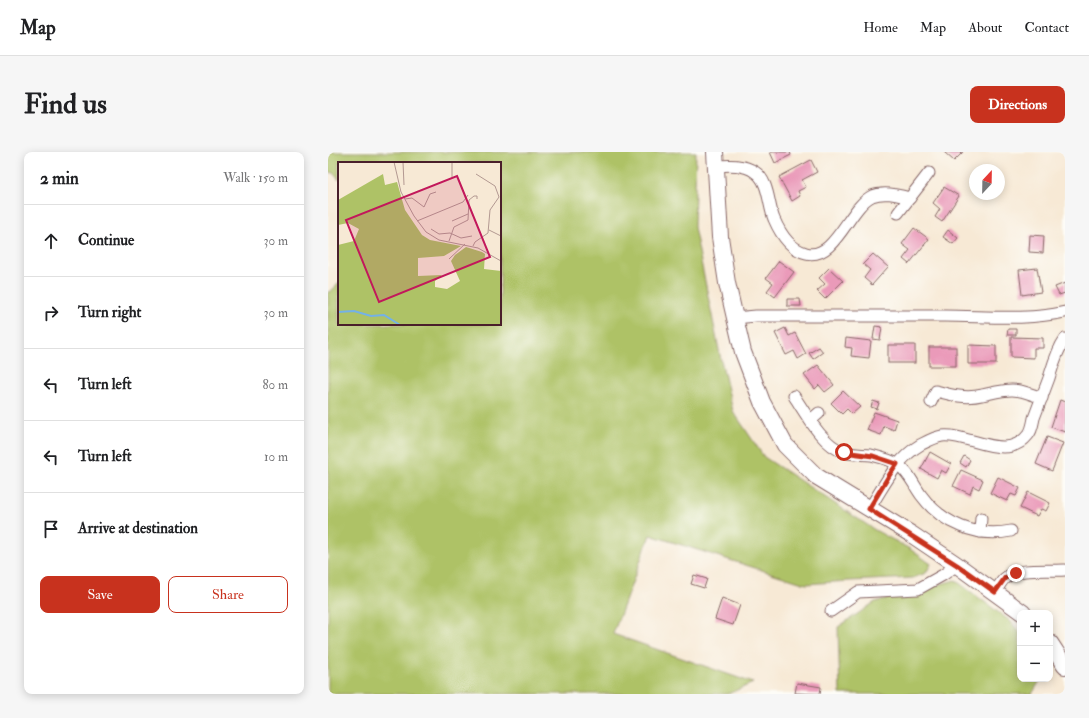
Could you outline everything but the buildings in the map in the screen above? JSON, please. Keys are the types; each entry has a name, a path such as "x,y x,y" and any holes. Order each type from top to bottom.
{"street":[{"path":"910,198 897,194 883,193 872,196 862,203 828,248 808,254 794,247 782,234 774,218 761,178 754,171 716,159 720,237 734,318 743,352 762,402 785,445 816,476 957,565 1019,610"},
{"path":"898,213 929,173"},
{"path":"734,318 756,316 944,316 1007,318 1041,316 1065,312"},
{"path":"869,509 897,464 920,446 941,436 954,436 992,446 1003,447 1012,446 1029,434 1054,362 1065,339"},
{"path":"931,402 936,391 960,397 970,397 1002,390 1013,390 1042,398"},
{"path":"794,396 815,417 821,435 832,446 844,452 873,456 897,464 912,477 921,494 934,510 948,521 964,528 980,532 999,533 1012,531"},
{"path":"980,532 981,518"},
{"path":"831,611 858,592 918,589 957,565"},
{"path":"995,592 1005,578 1016,573 1028,571 1065,570"},
{"path":"1052,646 1065,666"}],"green space":[{"path":"328,152 696,152 694,227 733,411 764,457 875,530 910,549 931,564 926,573 913,578 806,584 650,535 613,634 753,683 728,694 328,694 328,292 330,292 338,284 338,325 501,325 501,162 338,162 338,179 333,173 328,172"},
{"path":"955,580 1010,621 1017,629 1017,682 1039,682 1032,694 840,694 838,627 875,602"}],"route":[{"path":"844,452 873,456 897,464 869,509 910,534 995,592 1005,578 1016,573"}]}
